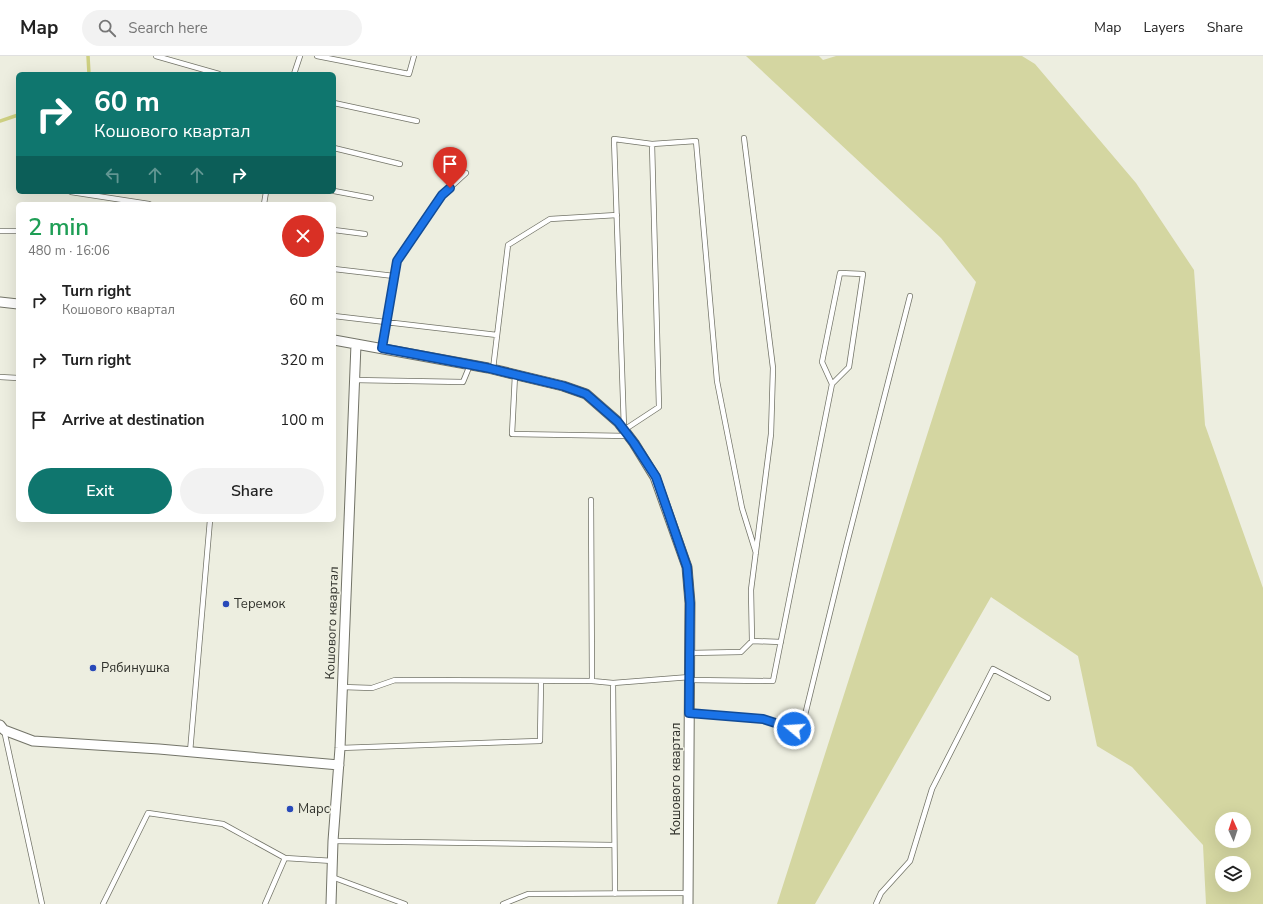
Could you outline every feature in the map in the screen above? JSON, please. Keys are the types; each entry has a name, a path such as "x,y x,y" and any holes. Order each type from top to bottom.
{"street":[{"path":"0,302 16,304"},
{"name":"Кошового квартал","path":"336,340 493,369 563,386 586,394 618,422 656,477 687,567 690,603 688,904"},
{"name":"Кошового квартал","path":"331,904 333,841 340,748 356,344"},
{"path":"2,728 34,741 190,752 339,765"}],"lane":[{"path":"156,56 212,72"},
{"path":"295,72 300,56"},
{"path":"317,56 409,74 414,56"},
{"path":"336,103 417,121"},
{"path":"744,138 773,368 771,434 751,590 752,642"},
{"path":"626,433 614,139 652,144 696,141 717,381 742,508 756,553"},
{"path":"515,375 512,434 626,433 659,407 652,144"},
{"path":"336,148 400,164"},
{"path":"382,348 397,261 442,195 466,173"},
{"path":"336,191 371,198"},
{"path":"84,194 136,202"},
{"path":"493,369 508,245 550,219 617,215"},
{"path":"336,230 365,234"},
{"path":"0,232 16,231"},
{"path":"336,269 394,276"},
{"path":"342,687 372,688 396,680 592,681 613,683 690,679 773,681 832,384 849,367 863,274 840,273 822,362 832,384"},
{"path":"689,713 763,719 794,729 805,715 910,296"},
{"path":"336,316 497,334"},
{"path":"354,380 463,382 470,365"},
{"path":"0,377 16,378"},
{"path":"591,500 592,681"},
{"path":"190,752 210,522"},
{"path":"690,653 741,652 752,642 781,642"},
{"path":"876,904 882,893 910,861 932,789 993,669 1048,698"},
{"path":"340,748 540,741 541,681"},
{"path":"613,683 615,894"},
{"path":"2,728 42,904"},
{"path":"103,904 148,813 223,824 285,858 333,861"},
{"path":"333,841 614,844"},
{"path":"265,904 285,858"},
{"path":"332,877 405,904"},
{"path":"503,904 528,894 688,893"}],"green space":[{"path":"746,56 819,56 823,60 836,56 1022,56 1035,64 1136,183 1194,270 1205,425 1263,588 1263,904 1206,904 1203,845 1132,767 1097,746 1078,656 991,597 815,904 777,904 976,282 941,238"}],"waterway":[{"path":"88,56 89,72"},
{"path":"0,121 16,116"}],"place":[{"name":"Теремок","path":"226,604"},
{"name":"Рябинушка","path":"93,668"},
{"name":"Марс","path":"290,809"}],"route":[{"path":"450,188 442,195 397,261 382,348 488,368 563,386 586,394 618,422 634,443 656,477 687,567 690,603 689,713 763,719 794,729"}]}
